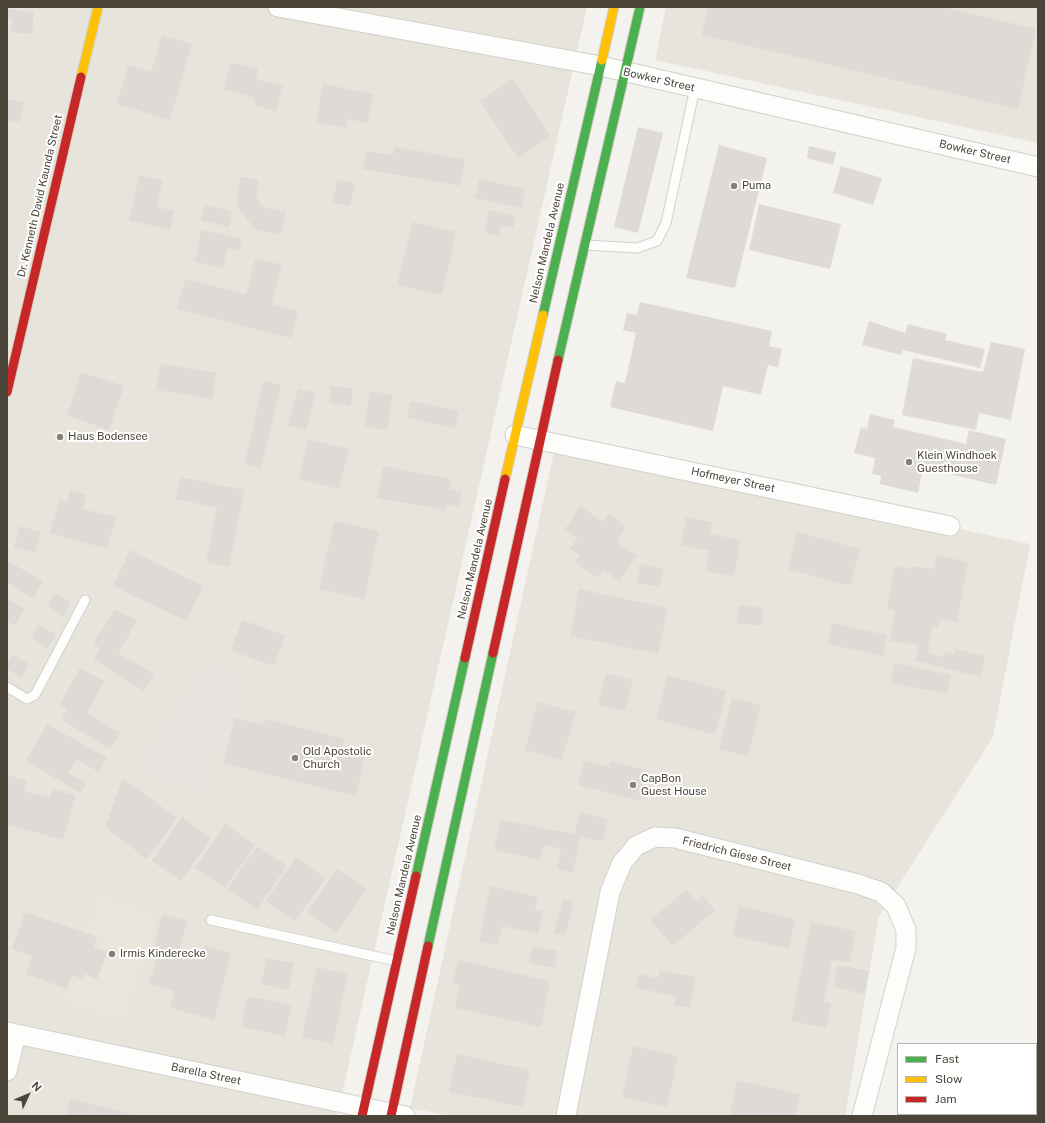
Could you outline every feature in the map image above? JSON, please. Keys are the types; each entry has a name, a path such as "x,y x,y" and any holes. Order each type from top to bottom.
{"main road":[{"name":"Dr. Kenneth David Kaunda Street","path":"7,392 98,7"},
{"name":"Nelson Mandela Avenue","path":"363,1112 515,435 614,7"},
{"path":"396,1115 540,440 640,7"}],"street":[{"name":"Bowker Street","path":"278,7 601,66 1038,167"},
{"name":"Hofmeyer Street","path":"515,435 950,526"},
{"name":"Friedrich Giese Street","path":"566,1116 610,892 622,863 636,846 655,837 675,838 858,884 881,892 896,906 906,930 906,948 862,1116"},
{"name":"Barella Street","path":"11,1033 363,1112 396,1115"},
{"path":"7,1071 11,1033"}],"lane":[{"path":"586,245 637,248 657,241 666,223 695,88"},
{"path":"7,687 27,698 35,695 85,600"},
{"path":"211,920 396,961"}],"shaded area":[{"path":"7,7 587,7 337,1116 7,1116"},
{"path":"666,7 1038,7 1038,143 655,60"},
{"path":"556,443 1030,544 993,737 879,916 845,1116 451,1116 410,1108"},
{"path":"205,659 246,679 200,793 136,771"},
{"name":"Irmis Kinderecke","path":"99,893 159,913 124,1023 63,1003"}],"building":[{"path":"708,7 942,7 1036,29 1018,109 702,35"},
{"path":"7,9 34,12 32,34 11,32 12,19 7,18"},
{"path":"162,35 192,44 170,120 117,104 128,65 151,72"},
{"path":"230,62 258,69 256,79 283,86 276,111 256,106 254,97 224,90"},
{"path":"513,79 550,136 518,158 480,101"},
{"path":"323,84 373,94 368,123 347,119 345,128 316,122"},
{"path":"7,99 24,102 20,122 7,120"},
{"path":"638,127 663,133 638,233 614,227"},
{"path":"719,145 767,158 735,288 686,278"},
{"path":"809,146 836,152 833,165 807,158"},
{"path":"394,147 465,159 460,186 363,169 366,151 393,155"},
{"path":"841,166 882,178 873,205 833,193"},
{"path":"139,175 163,180 157,207 174,211 170,230 129,220"},
{"path":"240,177 259,180 256,197 263,207 286,212 281,235 255,229 236,205"},
{"path":"479,179 525,189 521,208 475,198"},
{"path":"337,180 355,183 350,206 333,203"},
{"path":"759,204 841,224 830,269 749,250"},
{"path":"205,205 232,211 229,227 201,220"},
{"path":"489,210 516,216 513,228 501,226 499,236 484,232"},
{"path":"412,222 456,232 442,295 397,285"},
{"path":"201,230 242,238 239,251 227,248 223,268 195,262"},
{"path":"255,258 282,265 272,304 298,311 291,338 177,309 185,279 246,294"},
{"path":"640,302 772,331 769,346 782,349 778,367 768,365 761,395 723,386 713,431 610,407 616,381 625,383 636,333 623,330 627,313 637,315"},
{"path":"869,321 905,333 908,324 947,334 945,340 985,349 980,368 903,350 901,355 862,345"},
{"path":"991,342 1025,349 1011,420 979,413 976,430 902,415 913,358 983,372"},
{"path":"161,364 216,373 212,399 156,390"},
{"path":"81,372 124,386 109,430 67,416"},
{"path":"264,380 281,385 261,468 244,464"},
{"path":"331,386 353,389 351,406 329,403"},
{"path":"298,389 316,393 306,430 288,425"},
{"path":"370,391 393,395 387,430 364,426"},
{"path":"411,401 459,411 455,428 407,418"},
{"path":"870,414 895,420 893,427 966,444 969,430 1006,439 996,485 923,468 918,493 880,484 881,476 872,474 875,458 854,453 861,427 867,429"},
{"path":"308,439 349,449 339,489 299,479"},
{"path":"383,466 451,479 449,489 462,492 459,507 447,504 445,510 377,498"},
{"path":"180,477 244,490 229,567 206,562 217,508 176,499"},
{"path":"70,490 87,495 83,509 116,517 107,549 50,533 59,500 67,502"},
{"path":"580,506 603,522 609,514 626,527 616,542 637,556 619,581 604,570 598,578 575,562 580,555 570,548 578,538 565,529"},
{"path":"686,517 712,522 710,534 741,540 734,576 705,571 709,551 681,545"},
{"path":"334,521 379,531 364,599 319,589"},
{"path":"20,526 41,532 35,553 14,547"},
{"path":"797,532 860,549 850,586 788,569"},
{"path":"130,550 203,586 186,621 113,586"},
{"path":"936,555 968,562 957,622 940,619 938,628 932,626 928,653 944,657 945,652 954,654 955,649 985,656 981,677 915,661 919,645 890,641 895,611 887,610 894,566 909,569 911,566 934,569"},
{"path":"7,560 43,582 33,598 7,582"},
{"path":"640,564 663,568 660,587 637,583"},
{"path":"579,589 668,608 658,654 570,636"},
{"path":"55,593 71,602 64,616 47,606"},
{"path":"7,599 25,609 15,626 7,621"},
{"path":"739,605 763,608 761,626 737,623"},
{"path":"115,609 137,621 118,653 154,674 144,691 94,660 100,648 93,644"},
{"path":"242,620 285,635 274,666 231,651"},
{"path":"832,623 887,635 883,656 828,644"},
{"path":"38,625 56,634 48,648 31,638"},
{"path":"12,654 29,664 22,678 7,669 7,664"},
{"path":"895,663 951,675 947,694 891,683"},
{"path":"80,668 104,681 87,713 120,733 110,749 67,723 62,718 68,709 60,704"},
{"path":"606,673 633,680 625,711 598,705"},
{"path":"667,675 726,691 715,735 656,719"},
{"path":"732,698 761,705 748,756 719,749"},
{"path":"538,702 576,712 562,760 525,750"},
{"name":"Old Apostolic Church","path":"235,718 263,725 265,719 344,739 342,748 366,753 356,796 223,763"},
{"path":"47,724 107,758 99,772 76,759 68,773 86,783 81,793 26,761"},
{"path":"584,760 609,767 610,761 648,771 640,801 578,785"},
{"path":"7,775 27,781 24,791 50,798 53,789 76,795 63,840 7,824"},
{"path":"123,778 177,818 147,859 105,827"},
{"path":"580,812 608,819 602,842 581,836 573,873 557,869 561,849 544,845 540,860 494,850 501,820 574,834"},
{"path":"182,817 211,838 181,881 152,861"},
{"path":"225,824 255,845 225,888 195,868"},
{"path":"257,846 287,866 257,910 227,889"},
{"path":"296,857 326,878 295,921 266,901"},
{"path":"337,869 367,889 336,933 307,912"},
{"path":"490,886 538,897 535,910 543,911 538,934 502,926 498,945 479,941"},
{"path":"686,890 696,902 703,896 715,910 673,946 650,920"},
{"path":"563,899 574,902 565,936 554,933"},
{"path":"739,906 795,919 789,949 733,936"},
{"path":"25,912 97,937 94,947 107,952 97,979 85,974 83,979 72,975 67,989 26,974 32,956 12,949"},
{"path":"162,914 187,921 179,951 201,956 205,946 231,953 214,1020 170,1008 175,991 149,984 160,947 154,946"},
{"path":"811,922 856,931 850,962 832,960 824,1002 831,1004 826,1028 791,1021"},
{"path":"532,946 557,951 555,968 529,963"},
{"path":"267,958 294,963 289,990 261,984"},
{"path":"458,960 550,981 541,1027 455,1008 460,985 453,983"},
{"path":"838,965 869,971 864,994 833,987"},
{"path":"317,967 348,974 333,1044 302,1037"},
{"path":"660,970 696,977 690,1008 674,1005 676,996 635,988 638,974 658,978"},
{"path":"248,996 291,1005 285,1036 241,1027"},
{"path":"633,1046 678,1056 667,1107 622,1097"},
{"path":"457,1054 530,1070 523,1107 449,1092"},
{"path":"737,1080 800,1094 795,1116 729,1116"},
{"path":"70,1099 137,1115 137,1116 66,1116"}],"traffic: fast":[{"path":"558,360 640,7"},
{"path":"543,315 602,60"},
{"path":"428,946 493,653"},
{"path":"416,876 465,658"}],"traffic: slow":[{"path":"81,77 98,7"},
{"path":"602,60 614,7"},
{"path":"505,479 543,315"}],"traffic: jam":[{"path":"7,392 81,77"},
{"path":"493,653 558,360"},
{"path":"465,658 505,479"},
{"path":"362,1116 416,876"},
{"path":"391,1116 428,946"}],"place":[{"name":"Puma","path":"734,186"},
{"name":"Haus Bodensee","path":"60,437"},
{"name":"Klein Windhoek Guesthouse","path":"909,462"},
{"name":"Old Apostolic Church","path":"295,758"},
{"name":"CapBon Guest House","path":"633,785"},
{"name":"Irmis Kinderecke","path":"112,954"}]}
